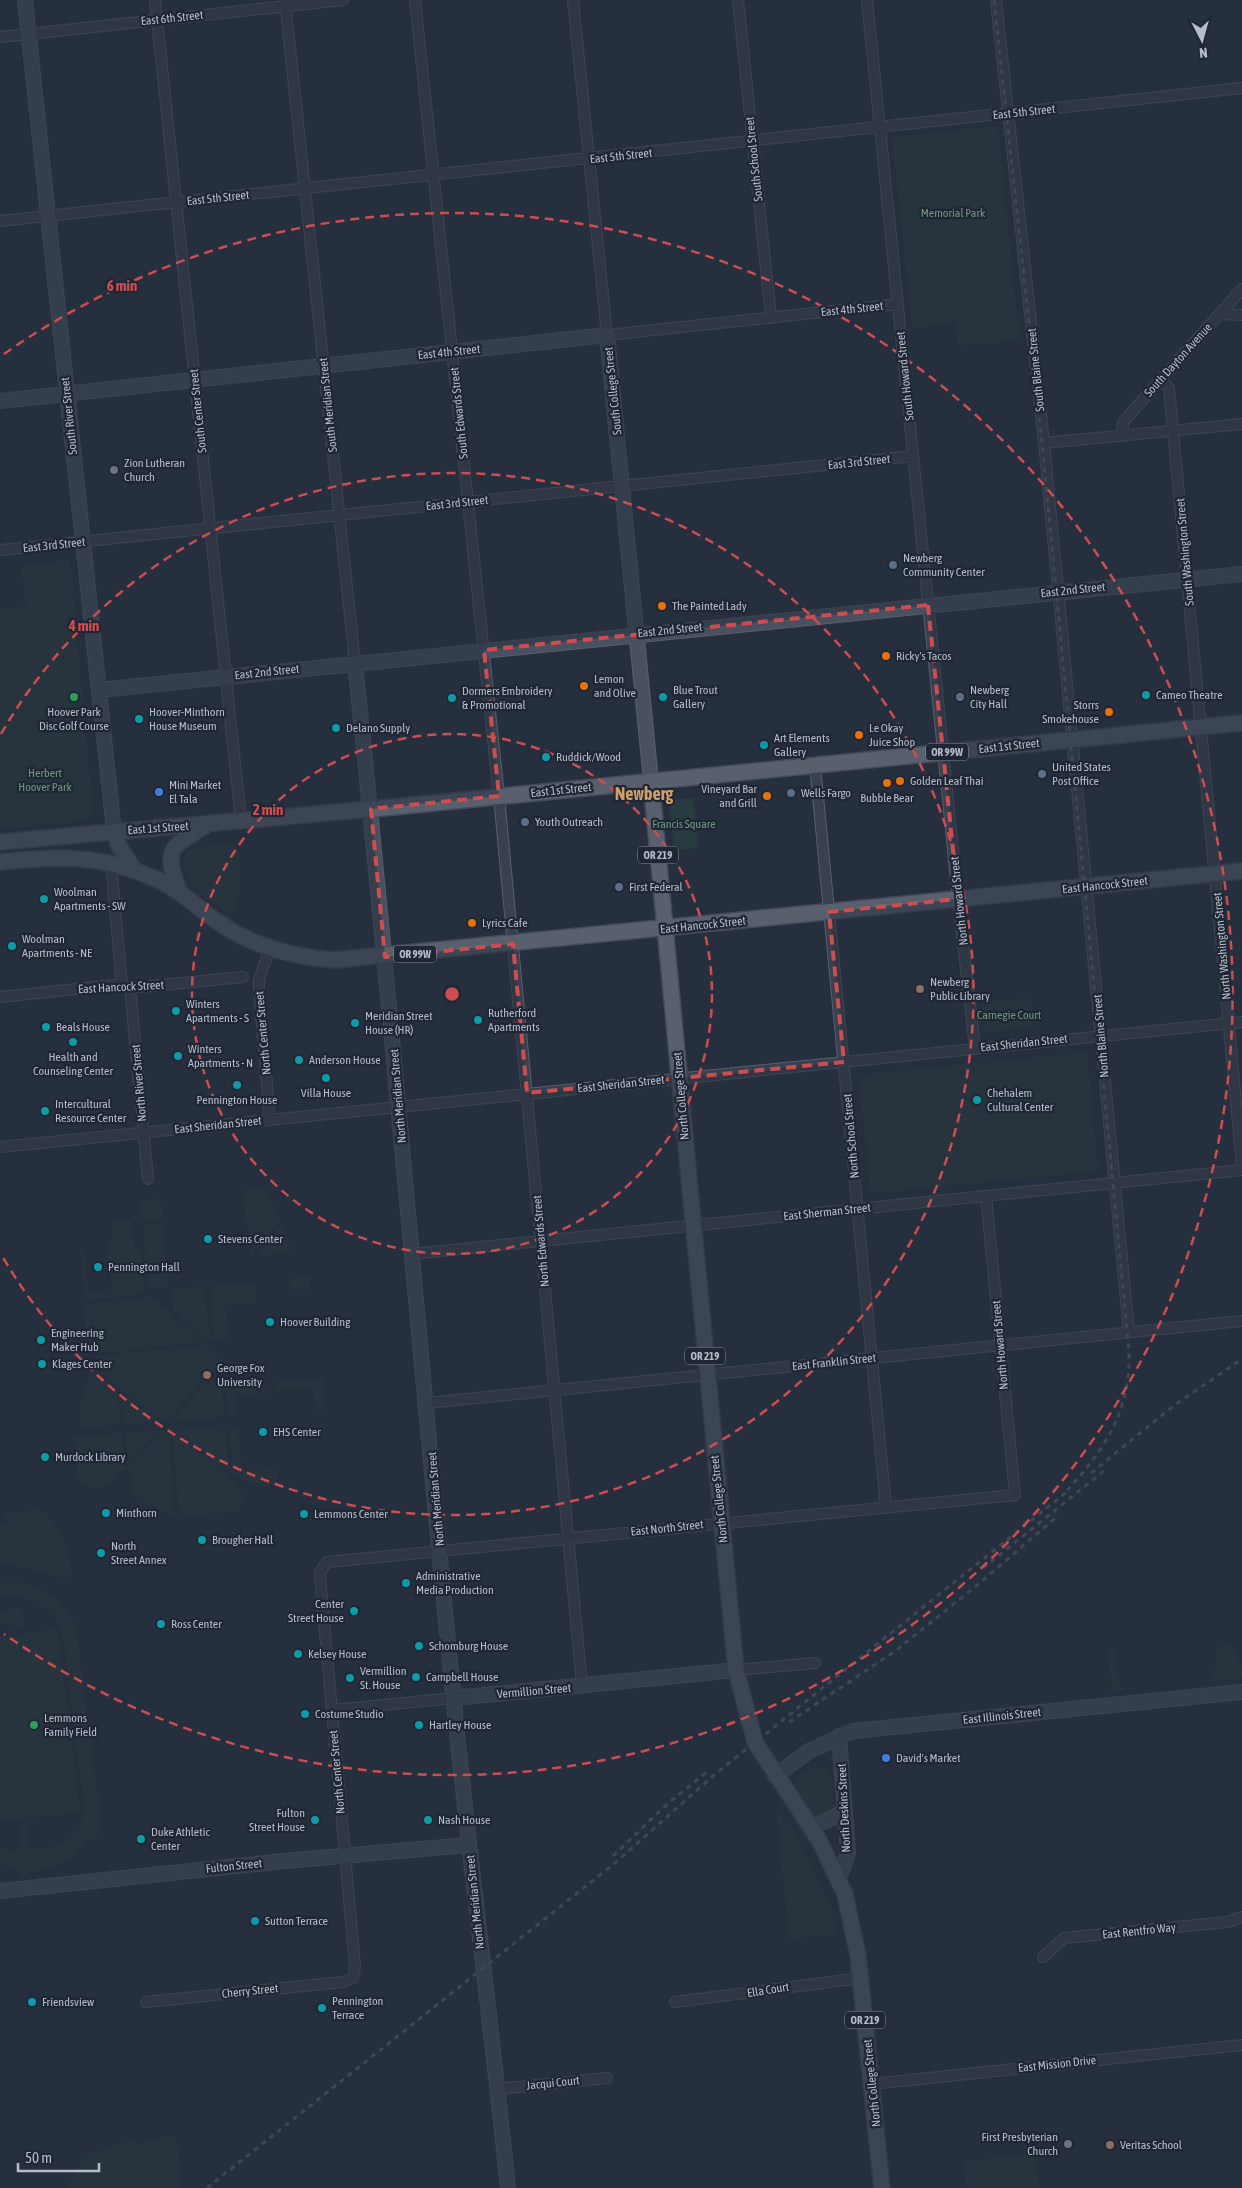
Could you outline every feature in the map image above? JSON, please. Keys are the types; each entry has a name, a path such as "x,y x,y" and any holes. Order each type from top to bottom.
{"main road":[{"name":"East 1st Street","path":"0,842 371,809 1242,723"},
{"name":"North College Street","path":"652,781 736,1670 755,1742 775,1776 810,1827 839,1879 853,1921 861,1978 882,2188"},
{"path":"180,893 170,868 171,854 180,841 209,824"},
{"path":"44,858 78,845 99,842 107,839 114,832 118,846 135,870"},
{"name":"OR 99W","path":"0,862 68,857 111,863 135,870 180,893"},
{"name":"East Hancock Street","path":"180,893 216,921 255,943 292,955 322,959 385,957 1242,871"}],"street":[{"name":"South River Street","path":"25,0 114,832"},
{"name":"South Center Street","path":"154,0 241,821"},
{"name":"East 6th Street","path":"0,37 157,20 285,3 343,0"},
{"name":"South Edwards Street","path":"415,0 499,796"},
{"name":"South College Street","path":"573,0 652,781"},
{"name":"South School Street","path":"738,0 770,318"},
{"name":"South Howard Street","path":"867,0 943,753"},
{"name":"South Blaine Street","path":"996,0 1044,442 1072,740"},
{"name":"South Meridian Street","path":"285,3 371,809"},
{"name":"East 5th Street","path":"0,221 753,142 1242,88"},
{"name":"South Dayton Avenue","path":"1122,435 1123,422 1242,289"},
{"name":"East 4th Street","path":"0,400 898,304"},
{"path":"1220,314 1242,315"},
{"name":"South Washington Street","path":"1161,380 1169,388 1201,727"},
{"path":"1044,442 1242,424"},
{"name":"East 3rd Street","path":"0,550 913,456"},
{"name":"East 2nd Street","path":"99,690 638,633 1242,574"},
{"name":"North Washington Street","path":"1201,727 1242,1166"},
{"name":"North Blaine Street","path":"1072,740 1129,1332"},
{"name":"North Howard Street","path":"943,753 975,1048"},
{"name":"North School Street","path":"815,765 886,1507"},
{"name":"North Edwards Street","path":"499,796 582,1686"},
{"name":"North Meridian Street","path":"371,809 468,1845 498,2089 508,2188"},
{"name":"North River Street","path":"111,863 148,1179"},
{"name":"North Center Street","path":"270,949 259,979 270,1119"},
{"name":"East Hancock Street","path":"0,997 114,985 126,987 243,977"},
{"name":"East Sheridan Street","path":"0,1147 1242,1022"},
{"name":"East Sherman Street","path":"412,1254 1242,1170"},
{"name":"North Howard Street","path":"986,1196 1015,1495"},
{"name":"East Franklin Street","path":"426,1403 1242,1320"},
{"name":"East North Street","path":"323,1567 333,1560 1015,1495"},
{"name":"North Center Street","path":"323,1567 320,1577 355,1966 353,1978"},
{"path":"736,1670 815,1662"},
{"name":"Vermillion Street","path":"332,1710 736,1670"},
{"name":"East Illinois Street","path":"775,1776 810,1751 839,1736 862,1730 1242,1692"},
{"name":"North Deskins Street","path":"839,1736 848,1853 839,1879"},
{"path":"810,1827 835,1817 845,1809"},
{"name":"Fulton Street","path":"0,1891 468,1845"},
{"name":"East Rentfro Way","path":"1043,1957 1064,1938 1227,1922 1242,1917"},
{"name":"Cherry Street","path":"146,2002 343,1982 353,1978"},
{"name":"Ella Court","path":"675,2002 861,1978"},
{"name":"East Mission Drive","path":"872,2084 1242,2045"},
{"name":"Jacqui Court","path":"498,2089 607,2078"}],"highlighted area":[{"path":"928,605 958,899 829,912 844,1062 527,1093 513,944 385,957 384,947 371,809 499,796 484,650"}],"green space":[{"name":"Memorial Park","path":"998,126 1019,340 959,346 956,323 912,328 892,137"},
{"name":"Herbert Hoover Park","path":"70,560 93,814 87,820 0,830 0,609 26,606 21,566"},
{"name":"Francis Square","path":"694,798 698,848 674,851 669,800"},
{"path":"237,843 240,890 231,915 201,894 190,880 183,863 187,851 191,848"},
{"name":"Carnegie Court","path":"1032,998 1035,1027 985,1032 982,1003"},
{"path":"1087,1052 1098,1171 871,1193 859,1075"},
{"path":"266,1187 280,1221 251,1257 243,1189"},
{"path":"161,1198 162,1219 142,1221 140,1200"},
{"path":"132,1220 135,1250 141,1249 144,1291 136,1295 85,1301 80,1249 84,1248 88,1291 100,1290 100,1294 106,1294 106,1290 112,1289 107,1239 113,1239 111,1222"},
{"path":"163,1223 167,1269 147,1271 143,1225"},
{"path":"282,1225 289,1243 290,1253 258,1255"},
{"path":"167,1273 168,1286 148,1288 147,1274"},
{"path":"306,1276 310,1279 310,1289 290,1290 289,1278"},
{"path":"254,1282 256,1302 225,1305 228,1338 214,1339 210,1286"},
{"path":"204,1286 210,1340 206,1340 174,1312 172,1289"},
{"path":"152,1297 203,1342 99,1353 87,1338 85,1304"},
{"path":"207,1345 218,1355 219,1362 169,1419 162,1420 94,1367 100,1356"},
{"path":"93,1371 117,1389 121,1424 82,1428 79,1403"},
{"path":"323,1378 326,1410 315,1411 313,1387 276,1391 276,1382"},
{"path":"246,1380 261,1391 270,1390 270,1393 236,1396 237,1415 228,1415 225,1382"},
{"path":"221,1383 224,1414 214,1415 214,1419 172,1421 204,1384"},
{"path":"121,1392 158,1421 124,1424"},
{"path":"215,1427 216,1431 225,1430 229,1471 177,1431"},
{"path":"238,1427 242,1471 277,1469 279,1485 259,1487 233,1474 230,1429"},
{"path":"162,1430 168,1430 174,1517 134,1495 129,1467"},
{"path":"158,1431 128,1465 125,1433"},
{"path":"122,1433 125,1468 110,1486 88,1488 79,1483 75,1437"},
{"path":"173,1433 229,1475 227,1478 231,1481 233,1478 246,1499 238,1511 179,1517"},
{"path":"38,1509 54,1523 64,1539 72,1578 63,1578 20,1567 0,1566 0,1525 7,1524 6,1513"},
{"path":"19,1582 38,1587 54,1597 67,1610 76,1627 103,1838 88,1839 76,1853 62,1863 54,1867 27,1871 27,1876 20,1876 20,1870 0,1864 0,1846 10,1851 20,1851 21,1823 28,1823 27,1850 50,1847 67,1840 74,1835 79,1827 84,1804 63,1634 54,1616 39,1603 21,1596 0,1597 0,1583"},
{"path":"21,1606 24,1616 22,1628 0,1622 0,1614"},
{"name":"Lemmons Family Field","path":"57,1629 80,1812 0,1822 0,1637"},
{"path":"1224,1644 1234,1648 1242,1668 1242,1678 1210,1681 1210,1674 1216,1668 1216,1650"},
{"path":"1110,1647 1113,1649 1121,1687 1126,1690 1104,1692 1112,1686 1107,1649"},
{"path":"818,1767 827,1769 830,1772 835,1807 834,1811 815,1818 806,1805 795,1782 799,1774"},
{"path":"780,1812 803,1846 836,1921 838,1934 789,1939 777,1813"},
{"path":"176,2136 182,2184 177,2188 67,2188 84,2158 88,2155 132,2140 141,2145 146,2139"},
{"path":"1036,2153 1039,2188 967,2188 964,2161"}],"railway":[{"path":"994,0 1042,443 1129,1351 1125,1393 1112,1429 1103,1446 1064,1494"},
{"path":"1091,1473 1176,1404 1242,1359"},
{"path":"983,1568 1104,1471"},
{"path":"207,2188 615,1863 713,1776 1069,1490"},
{"path":"789,1722 894,1652 975,1587 1059,1515"},
{"path":"613,1856 665,1806 708,1771"}],"place":[{"name":"Zion Lutheran Church","path":"114,470"},
{"name":"Newberg Community Center","path":"893,565"},
{"name":"The Painted Lady","path":"662,606"},
{"name":"Ricky's Tacos","path":"886,656"},
{"name":"Lemon and Olive","path":"584,686"},
{"name":"Cameo Theatre","path":"1146,695"},
{"name":"Hoover Park Disc Golf Course","path":"74,697"},
{"name":"Blue Trout Gallery","path":"663,697"},
{"name":"Newberg City Hall","path":"960,697"},
{"name":"Dormers Embroidery & Promotional","path":"452,698"},
{"name":"Storrs Smokehouse","path":"1109,712"},
{"name":"Hoover-Minthorn House Museum","path":"139,719"},
{"name":"Delano Supply","path":"336,728"},
{"name":"Le Okay Juice Shop","path":"859,735"},
{"name":"Art Elements Gallery","path":"764,745"},
{"name":"Ruddick/Wood","path":"546,757"},
{"name":"United States Post Office","path":"1042,774"},
{"name":"Golden Leaf Thai","path":"900,781"},
{"name":"Bubble Bear","path":"887,783"},
{"name":"Mini Market El Tala","path":"159,792"},
{"name":"Wells Fargo","path":"791,793"},
{"name":"Vineyard Bar and Grill","path":"767,796"},
{"name":"Youth Outreach","path":"525,822"},
{"name":"First Federal","path":"619,887"},
{"name":"Woolman Apartments - SW","path":"44,899"},
{"name":"Lyrics Cafe","path":"472,923"},
{"name":"Woolman Apartments - NE","path":"12,946"},
{"name":"Newberg Public Library","path":"920,989"},
{"name":"Winters Apartments - S","path":"176,1011"},
{"name":"Rutherford Apartments","path":"478,1020"},
{"name":"Meridian Street House (HR)","path":"355,1023"},
{"name":"Beals House","path":"46,1027"},
{"name":"Health and Counseling Center","path":"73,1042"},
{"name":"Winters Apartments - N","path":"178,1056"},
{"name":"Anderson House","path":"299,1060"},
{"name":"Villa House","path":"326,1078"},
{"name":"Pennington House","path":"237,1085"},
{"name":"Chehalem Cultural Center","path":"977,1100"},
{"name":"Intercultural Resource Center","path":"45,1111"},
{"name":"Stevens Center","path":"208,1239"},
{"name":"Pennington Hall","path":"98,1267"},
{"name":"Hoover Building","path":"270,1322"},
{"name":"Engineering Maker Hub","path":"41,1340"},
{"name":"Klages Center","path":"42,1364"},
{"name":"George Fox University","path":"207,1375"},
{"name":"EHS Center","path":"263,1432"},
{"name":"Murdock Library","path":"45,1457"},
{"name":"Minthorn","path":"106,1513"},
{"name":"Lemmons Center","path":"304,1514"},
{"name":"Brougher Hall","path":"202,1540"},
{"name":"North Street Annex","path":"101,1553"},
{"name":"Administrative Media Production","path":"406,1583"},
{"name":"Center Street House","path":"354,1611"},
{"name":"Ross Center","path":"161,1624"},
{"name":"Schomburg House","path":"419,1646"},
{"name":"Kelsey House","path":"298,1654"},
{"name":"Campbell House","path":"416,1677"},
{"name":"Vermillion St. House","path":"350,1678"},
{"name":"Costume Studio","path":"305,1714"},
{"name":"Lemmons Family Field","path":"34,1725"},
{"name":"Hartley House","path":"419,1725"},
{"name":"David's Market","path":"886,1758"},
{"name":"Fulton Street House","path":"315,1820"},
{"name":"Nash House","path":"428,1820"},
{"name":"Duke Athletic Center","path":"141,1839"},
{"name":"Sutton Terrace","path":"255,1921"},
{"name":"Friendsview","path":"32,2002"},
{"name":"Pennington Terrace","path":"322,2008"},
{"name":"First Presbyterian Church","path":"1068,2144"},
{"name":"Veritas School","path":"1110,2145"}],"district":[{"name":"Newberg","path":"644,793"}]}
